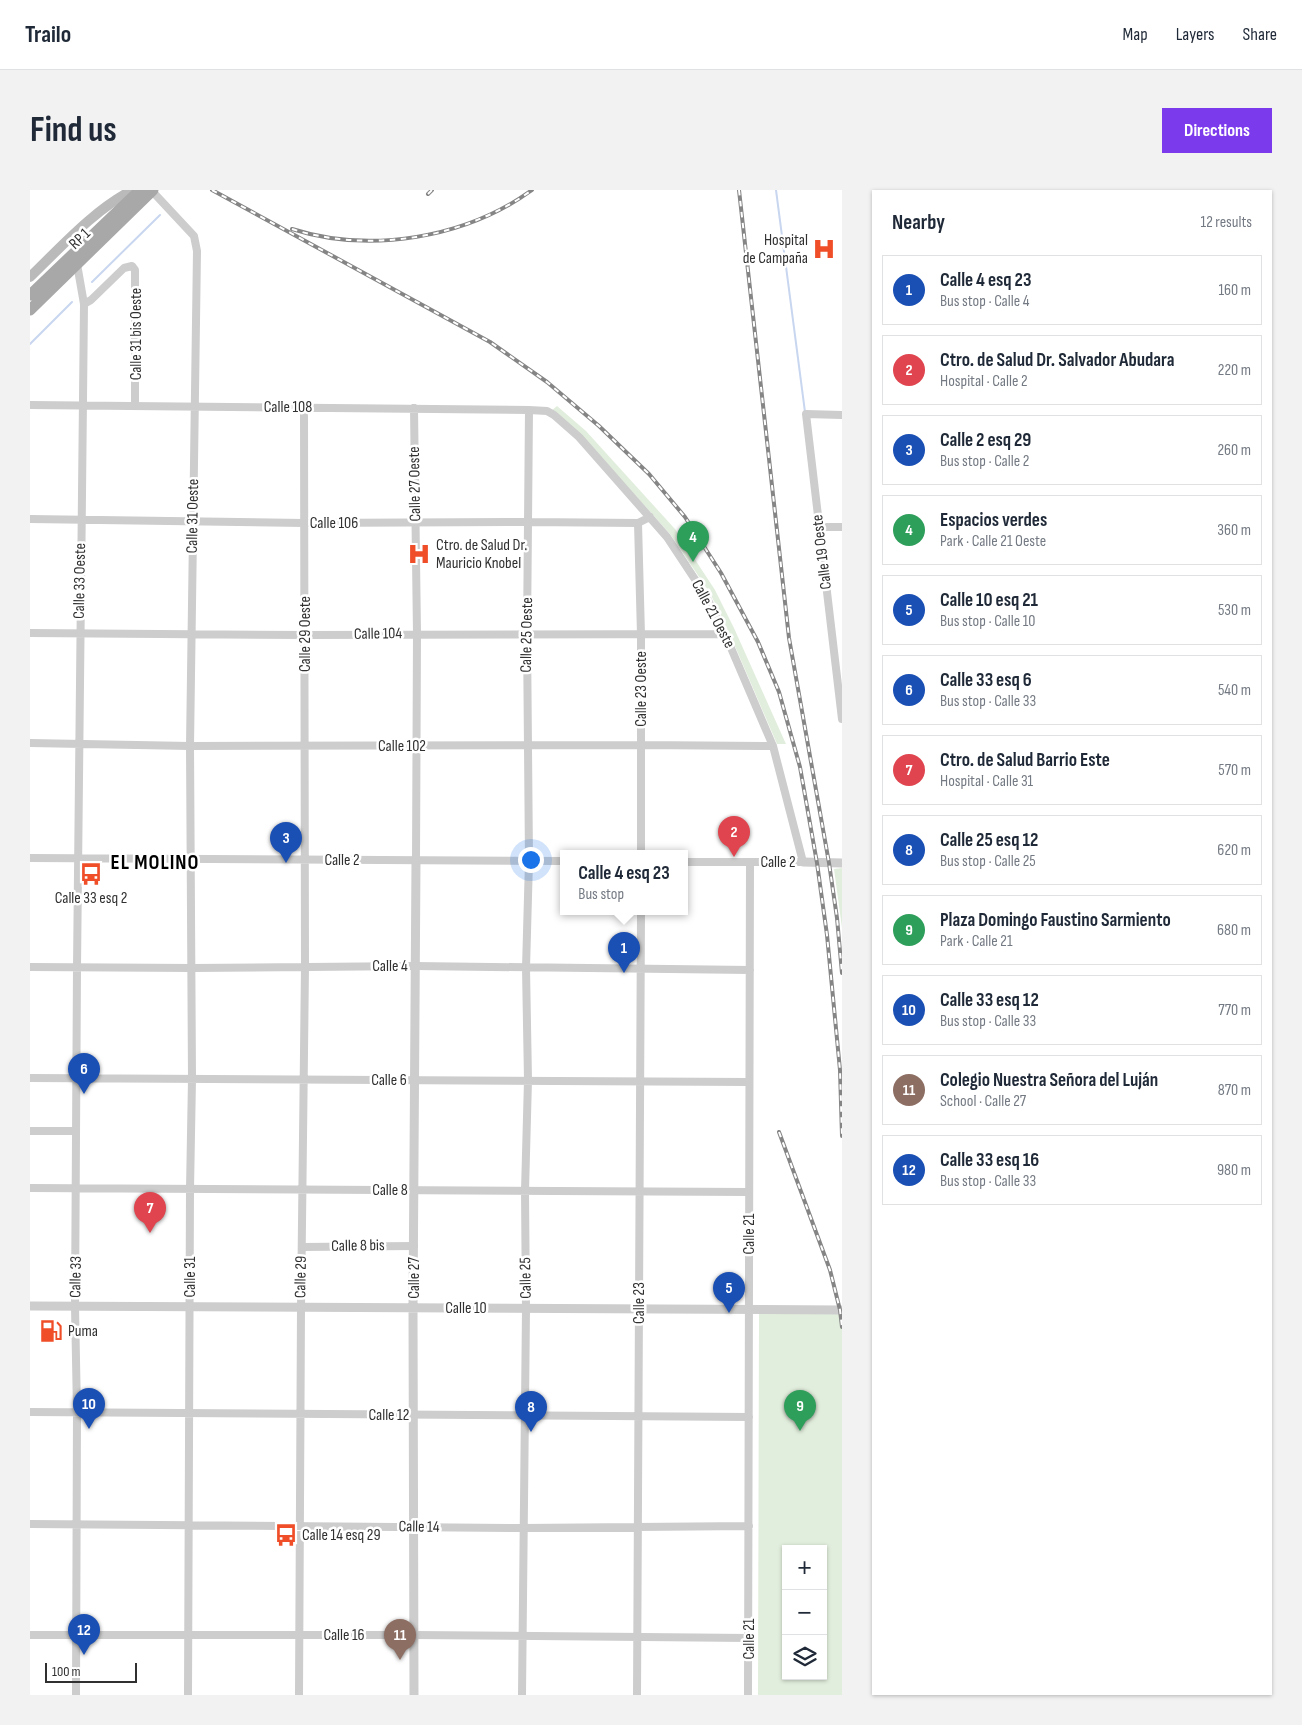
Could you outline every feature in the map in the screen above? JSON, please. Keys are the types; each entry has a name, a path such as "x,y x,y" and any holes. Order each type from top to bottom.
{"main road":[{"name":"RP 1","path":"30,310 149,190"},
{"name":"RP 1","path":"30,295 149,190"},
{"path":"30,276 71,237 128,191"}],"street":[{"name":"Calle 31 Oeste","path":"149,190 189,230 194,236 196,243 190,746 192,859"},
{"name":"Calle 33 Oeste","path":"77,264 84,304 78,858"},
{"name":"Calle 31 bis Oeste","path":"84,304 91,300 124,268 132,266 135,270 136,406"},
{"path":"65,276 71,278 82,287"},
{"name":"Calle 108","path":"30,405 547,411"},
{"name":"Calle 29 Oeste","path":"304,408 304,860"},
{"name":"Calle 27 Oeste","path":"414,408 417,634 416,860"},
{"name":"Calle 25 Oeste","path":"529,410 527,635 529,861"},
{"name":"Calle 21 Oeste","path":"547,411 579,437 650,517 667,537 706,596 725,634 773,746 803,862"},
{"name":"Calle 19 Oeste","path":"842,415 806,414 842,719"},
{"path":"638,523 650,517"},
{"name":"Calle 106","path":"30,519 304,523 638,523"},
{"name":"Calle 23 Oeste","path":"638,523 641,635 641,850"},
{"path":"819,527 842,527"},
{"name":"Calle 104","path":"30,633 305,635 725,634"},
{"path":"832,639 842,639"},
{"name":"Calle 102","path":"30,743 190,746 773,746"},
{"name":"Calle 2","path":"30,858 560,861"},
{"name":"Calle 33","path":"76,1695 77,1412 75,1307 78,858"},
{"name":"Calle 31","path":"188,1695 192,859"},
{"name":"Calle 29","path":"299,1695 305,967 304,860"},
{"name":"Calle 27","path":"414,1695 413,1308 416,860"},
{"name":"Calle 25","path":"522,1695 526,1309 525,1191 528,1080 526,968 529,861"},
{"name":"Calle 2","path":"688,862 842,863"},
{"name":"Calle 21","path":"748,1695 750,862"},
{"name":"Calle 23","path":"637,1695 641,915"},
{"name":"Calle 4","path":"30,967 415,966 526,968 640,967 750,970"},
{"name":"Calle 6","path":"30,1078 749,1082"},
{"path":"30,1131 76,1131"},
{"name":"Calle 8","path":"30,1188 749,1192"},
{"name":"Calle 8 bis","path":"302,1247 414,1246"},
{"name":"Calle 10","path":"30,1306 842,1310"},
{"name":"Calle 12","path":"30,1412 749,1417"},
{"name":"Calle 14","path":"30,1524 523,1528 749,1526"},
{"name":"Calle 16","path":"30,1635 414,1635 749,1638"}],"green space":[{"path":"557,406 586,431 675,529 715,590 786,744 777,744 710,593 670,534 581,435 551,411"},
{"path":"842,868 842,928 834,869"},
{"path":"759,1314 842,1314 842,1695 758,1695"}],"waterway":[{"path":"776,190 805,412"},
{"path":"92,282 160,215"},
{"path":"30,344 72,302"}],"railway":[{"path":"212,190 490,342 547,382 599,426 649,474 685,517 721,573 758,642 779,692 800,767 817,863 827,935 840,1070 842,1136"},
{"path":"428,194 432,190"},
{"path":"292,229 322,236 353,240 385,240 416,237 448,230 478,220 532,190"},
{"path":"739,190 789,638 829,863 842,973"},
{"path":"779,1132 830,1270 840,1310 842,1327"}],"place":[{"name":"Hospital de Campaña","path":"824,249"},
{"name":"Ctro. de Salud Dr. Mauricio Knobel","path":"419,554"},
{"name":"Espacios verdes","path":"693,562"},
{"name":"Ctro. de Salud Dr. Salvador Abudara","path":"734,857"},
{"name":"Calle 2 esq 29","path":"286,863"},
{"name":"Calle 33 esq 2","path":"91,874"},
{"name":"Calle 4 esq 23","path":"624,973"},
{"name":"Calle 33 esq 6","path":"84,1094"},
{"name":"Ctro. de Salud Barrio Este","path":"150,1233"},
{"name":"Calle 10 esq 21","path":"729,1313"},
{"name":"Puma","path":"51,1331"},
{"name":"Calle 33 esq 12","path":"89,1429"},
{"name":"Plaza Domingo Faustino Sarmiento","path":"800,1431"},
{"name":"Calle 25 esq 12","path":"531,1432"},
{"name":"Calle 14 esq 29","path":"286,1535"},
{"name":"Calle 33 esq 16","path":"84,1655"},
{"name":"Colegio Nuestra Señora del Luján","path":"400,1660"}],"district":[{"name":"EL MOLINO","path":"155,862"}]}
